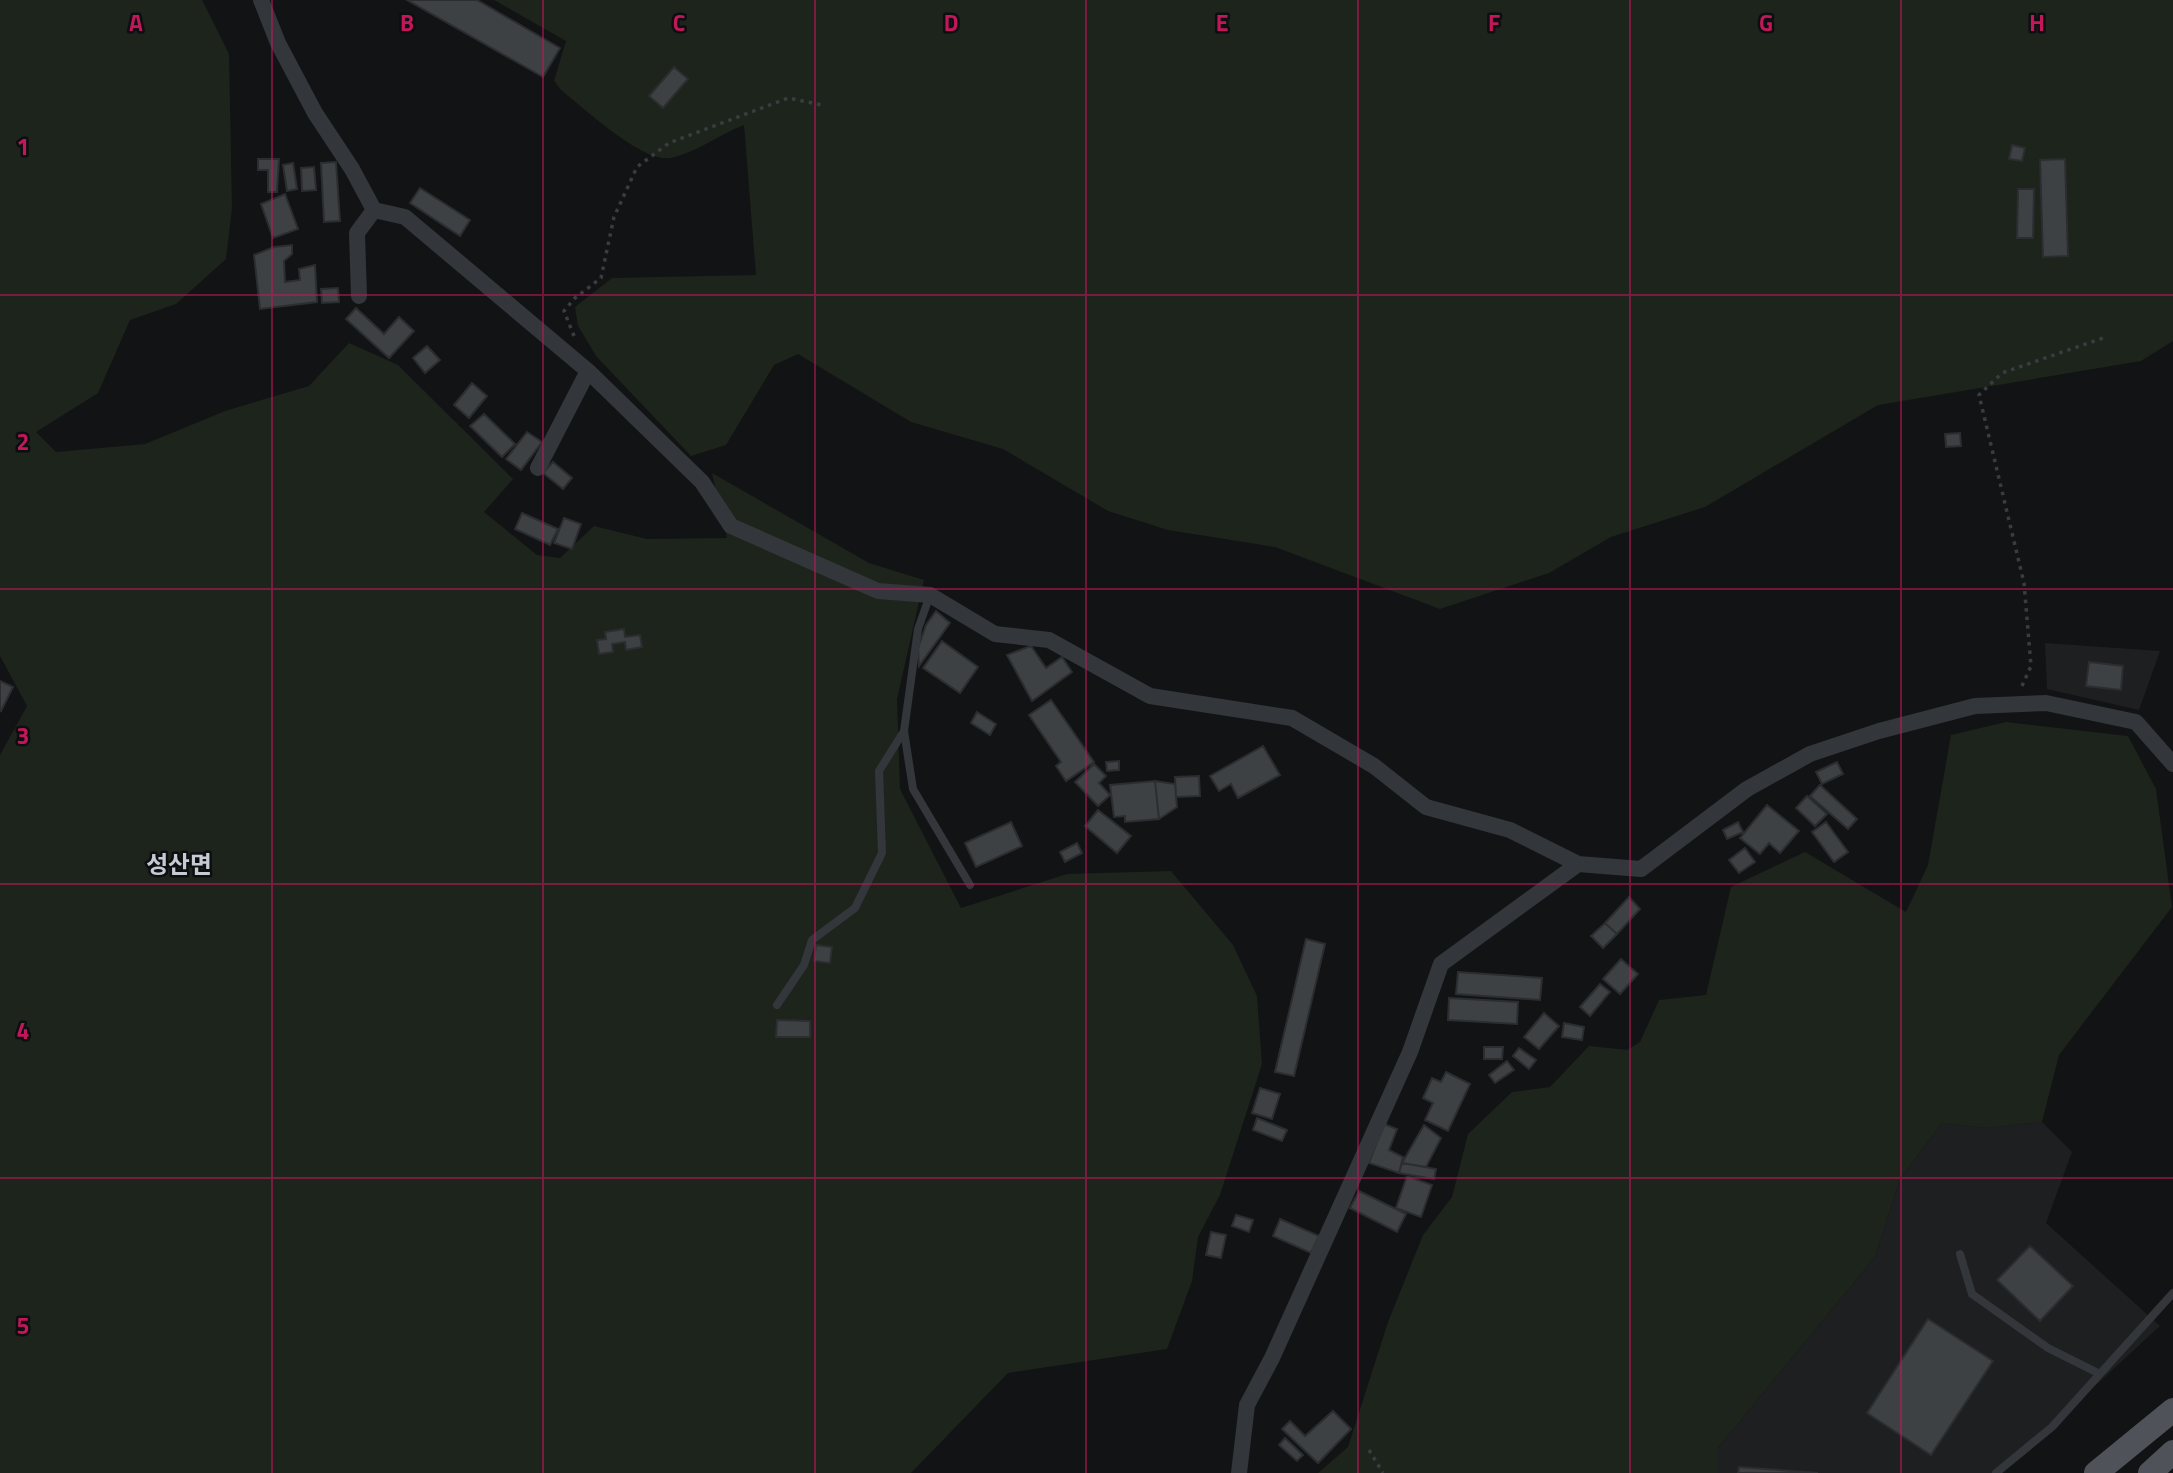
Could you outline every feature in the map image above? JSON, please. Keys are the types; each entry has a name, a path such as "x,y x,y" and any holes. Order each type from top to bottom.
{"main road":[{"path":"2096,1473 2173,1410"},
{"path":"2150,1473 2173,1452"}],"street":[{"path":"261,0 278,43 315,113 352,169 374,210 405,217 588,371 702,482 730,526 878,591 930,595 995,634 1049,640 1150,696 1292,718 1374,766 1426,807 1510,830 1578,864 1641,869 1747,789 1810,754 1879,731 1975,706 2046,703 2136,722 2173,764"},
{"path":"359,296 358,233 374,210"},
{"path":"538,468 588,371"},
{"path":"1239,1473 1247,1405 1272,1358 1410,1052 1441,964 1578,864"}],"lane":[{"path":"930,595 918,629 904,731 914,789 970,885"},
{"path":"777,1005 804,965 812,940 855,908 882,853 879,771 904,731"},
{"path":"1960,1254 1972,1294 2048,1348 2100,1374"},
{"path":"1996,1473 2052,1427 2173,1293"}],"path":[{"path":"588,371 564,311 575,298 601,278 614,216 637,167 669,143 788,98 822,105"},
{"path":"2014,704 2031,666 2024,583 1979,395 2002,373 2103,338"},
{"path":"1369,1450 1383,1473"}],"shaded area":[{"path":"0,0 202,0 229,54 232,208 226,259 176,304 130,320 98,393 36,432 56,452 145,444 225,411 309,386 349,343 398,365 513,479 484,512 537,555 560,558 594,526 647,539 727,538 712,473 869,563 924,580 897,699 900,789 961,908 1067,874 1171,871 1233,945 1257,996 1262,1064 1220,1195 1198,1237 1192,1281 1167,1349 1008,1373 911,1473 0,1473 0,755 27,706 0,656"},
{"path":"494,0 2173,0 2173,341 2141,361 1878,405 1705,507 1611,537 1549,573 1440,609 1275,547 1168,530 1108,511 1003,449 911,422 798,354 774,365 726,445 691,456 596,356 578,326 575,307 612,278 756,275 744,125 680,156 658,157 644,152 598,120 554,81 566,41"},
{"path":"2045,643 2160,651 2139,710 2047,689"},
{"path":"2006,722 2128,736 2156,789 2172,907 2059,1055 2042,1122 1984,1128 1942,1123 1900,1179 1875,1257 1718,1448 1718,1473 1318,1473 1348,1447 1388,1322 1423,1235 1452,1197 1468,1134 1512,1092 1550,1087 1589,1046 1627,1050 1640,1042 1659,1000 1706,995 1731,887 1805,852 1906,912 1928,865 1951,735"},
{"path":"2042,1122 2072,1152 2046,1223 2160,1326 2001,1473 1718,1473 1718,1448 1875,1257 1900,1179 1942,1123 1984,1128"}],"building":[{"path":"407,0 477,0 560,48 543,77"},
{"path":"674,67 688,79 663,108 649,96"},
{"path":"2012,145 2025,148 2022,161 2009,159"},
{"path":"258,159 279,159 277,192 268,192 268,170 258,170"},
{"path":"2065,159 2068,256 2043,257 2040,160"},
{"path":"336,162 340,221 324,222 321,163"},
{"path":"293,163 297,189 287,191 283,165"},
{"path":"314,167 316,190 302,191 301,168"},
{"path":"420,188 470,220 460,236 410,203"},
{"path":"2018,189 2034,189 2033,238 2017,238"},
{"path":"285,194 298,229 273,238 261,204"},
{"path":"292,245 292,254 284,261 285,282 300,280 299,269 315,265 317,302 260,309 254,255 274,247"},
{"path":"338,288 339,302 322,303 321,289"},
{"path":"356,308 384,334 399,317 414,331 389,358 346,319"},
{"path":"427,346 440,360 425,373 413,358"},
{"path":"472,383 487,396 469,418 454,405"},
{"path":"484,414 515,444 502,457 470,426"},
{"path":"527,432 542,442 521,470 506,459"},
{"path":"1960,433 1961,446 1946,447 1945,434"},
{"path":"553,462 572,478 563,489 543,473"},
{"path":"522,513 558,529 550,545 515,529"},
{"path":"564,518 581,524 572,549 554,543"},
{"path":"936,611 950,623 919,666 918,648 926,625"},
{"path":"624,629 625,637 640,635 642,647 626,650 625,642 612,644 613,652 599,654 597,640 606,639 605,632"},
{"path":"942,641 978,667 960,693 923,668"},
{"path":"1031,646 1046,668 1062,657 1072,672 1032,701 1007,655"},
{"path":"2089,662 2123,666 2121,690 2086,686"},
{"path":"0,681 13,687 1,711 0,710"},
{"path":"1051,700 1094,762 1066,781 1056,766 1061,762 1029,715"},
{"path":"977,712 996,724 990,735 971,723"},
{"path":"1263,746 1280,775 1238,798 1231,784 1219,791 1210,776"},
{"path":"1119,761 1119,770 1107,771 1106,762"},
{"path":"1837,762 1843,774 1822,784 1816,772"},
{"path":"1094,764 1106,776 1099,783 1110,795 1098,806 1075,782"},
{"path":"1199,776 1200,796 1176,797 1175,777"},
{"path":"1155,781 1175,784 1177,807 1159,819"},
{"path":"1155,781 1159,819 1125,822 1125,816 1114,817 1110,785"},
{"path":"1820,785 1857,819 1848,829 1810,796"},
{"path":"1807,796 1827,814 1815,826 1796,808"},
{"path":"1767,805 1799,831 1780,853 1769,843 1760,854 1740,838"},
{"path":"1098,810 1131,836 1117,853 1085,826"},
{"path":"1011,822 1022,846 976,867 965,843"},
{"path":"1738,822 1743,832 1727,839 1723,830"},
{"path":"1826,822 1848,852 1834,862 1812,832"},
{"path":"1077,843 1082,853 1065,862 1060,852"},
{"path":"1745,848 1755,862 1739,873 1729,860"},
{"path":"1629,897 1640,909 1617,934 1605,923"},
{"path":"1605,923 1617,934 1603,948 1591,936"},
{"path":"1306,939 1325,944 1294,1076 1275,1072"},
{"path":"816,945 832,947 830,963 814,961"},
{"path":"1621,959 1638,974 1620,994 1603,979"},
{"path":"1458,972 1542,978 1540,1000 1456,994"},
{"path":"1600,984 1610,992 1590,1016 1580,1007"},
{"path":"1449,998 1518,1002 1517,1024 1448,1020"},
{"path":"1544,1013 1559,1026 1539,1049 1524,1037"},
{"path":"777,1020 810,1021 810,1037 776,1037"},
{"path":"1564,1023 1584,1027 1582,1040 1562,1037"},
{"path":"1484,1047 1503,1047 1502,1059 1484,1059"},
{"path":"1519,1048 1536,1060 1529,1069 1513,1056"},
{"path":"1507,1061 1514,1070 1495,1083 1489,1075"},
{"path":"1446,1072 1470,1084 1448,1131 1425,1120 1433,1103 1423,1098 1432,1078 1441,1082"},
{"path":"1260,1088 1280,1094 1272,1119 1252,1113"},
{"path":"1257,1118 1287,1130 1282,1141 1253,1130"},
{"path":"1384,1124 1397,1129 1389,1150 1403,1157 1399,1173 1369,1163"},
{"path":"1424,1125 1441,1138 1426,1167 1402,1163"},
{"path":"1402,1163 1436,1169 1434,1179 1399,1173"},
{"path":"1407,1176 1432,1185 1421,1217 1396,1208"},
{"path":"1359,1191 1406,1214 1397,1232 1350,1208"},
{"path":"1236,1215 1253,1220 1249,1232 1232,1226"},
{"path":"1280,1219 1319,1236 1311,1253 1273,1236"},
{"path":"1211,1232 1226,1235 1221,1258 1206,1255"},
{"path":"2030,1246 2073,1286 2040,1321 1997,1280"},
{"path":"1928,1319 1993,1361 1931,1455 1867,1413"},
{"path":"1333,1411 1351,1429 1318,1463 1282,1429 1290,1421 1305,1436"},
{"path":"1285,1438 1303,1455 1297,1461 1279,1445"},
{"path":"1739,1467 1818,1473 1738,1473"}],"district":[{"name":"성산면","path":"179,864"}]}
